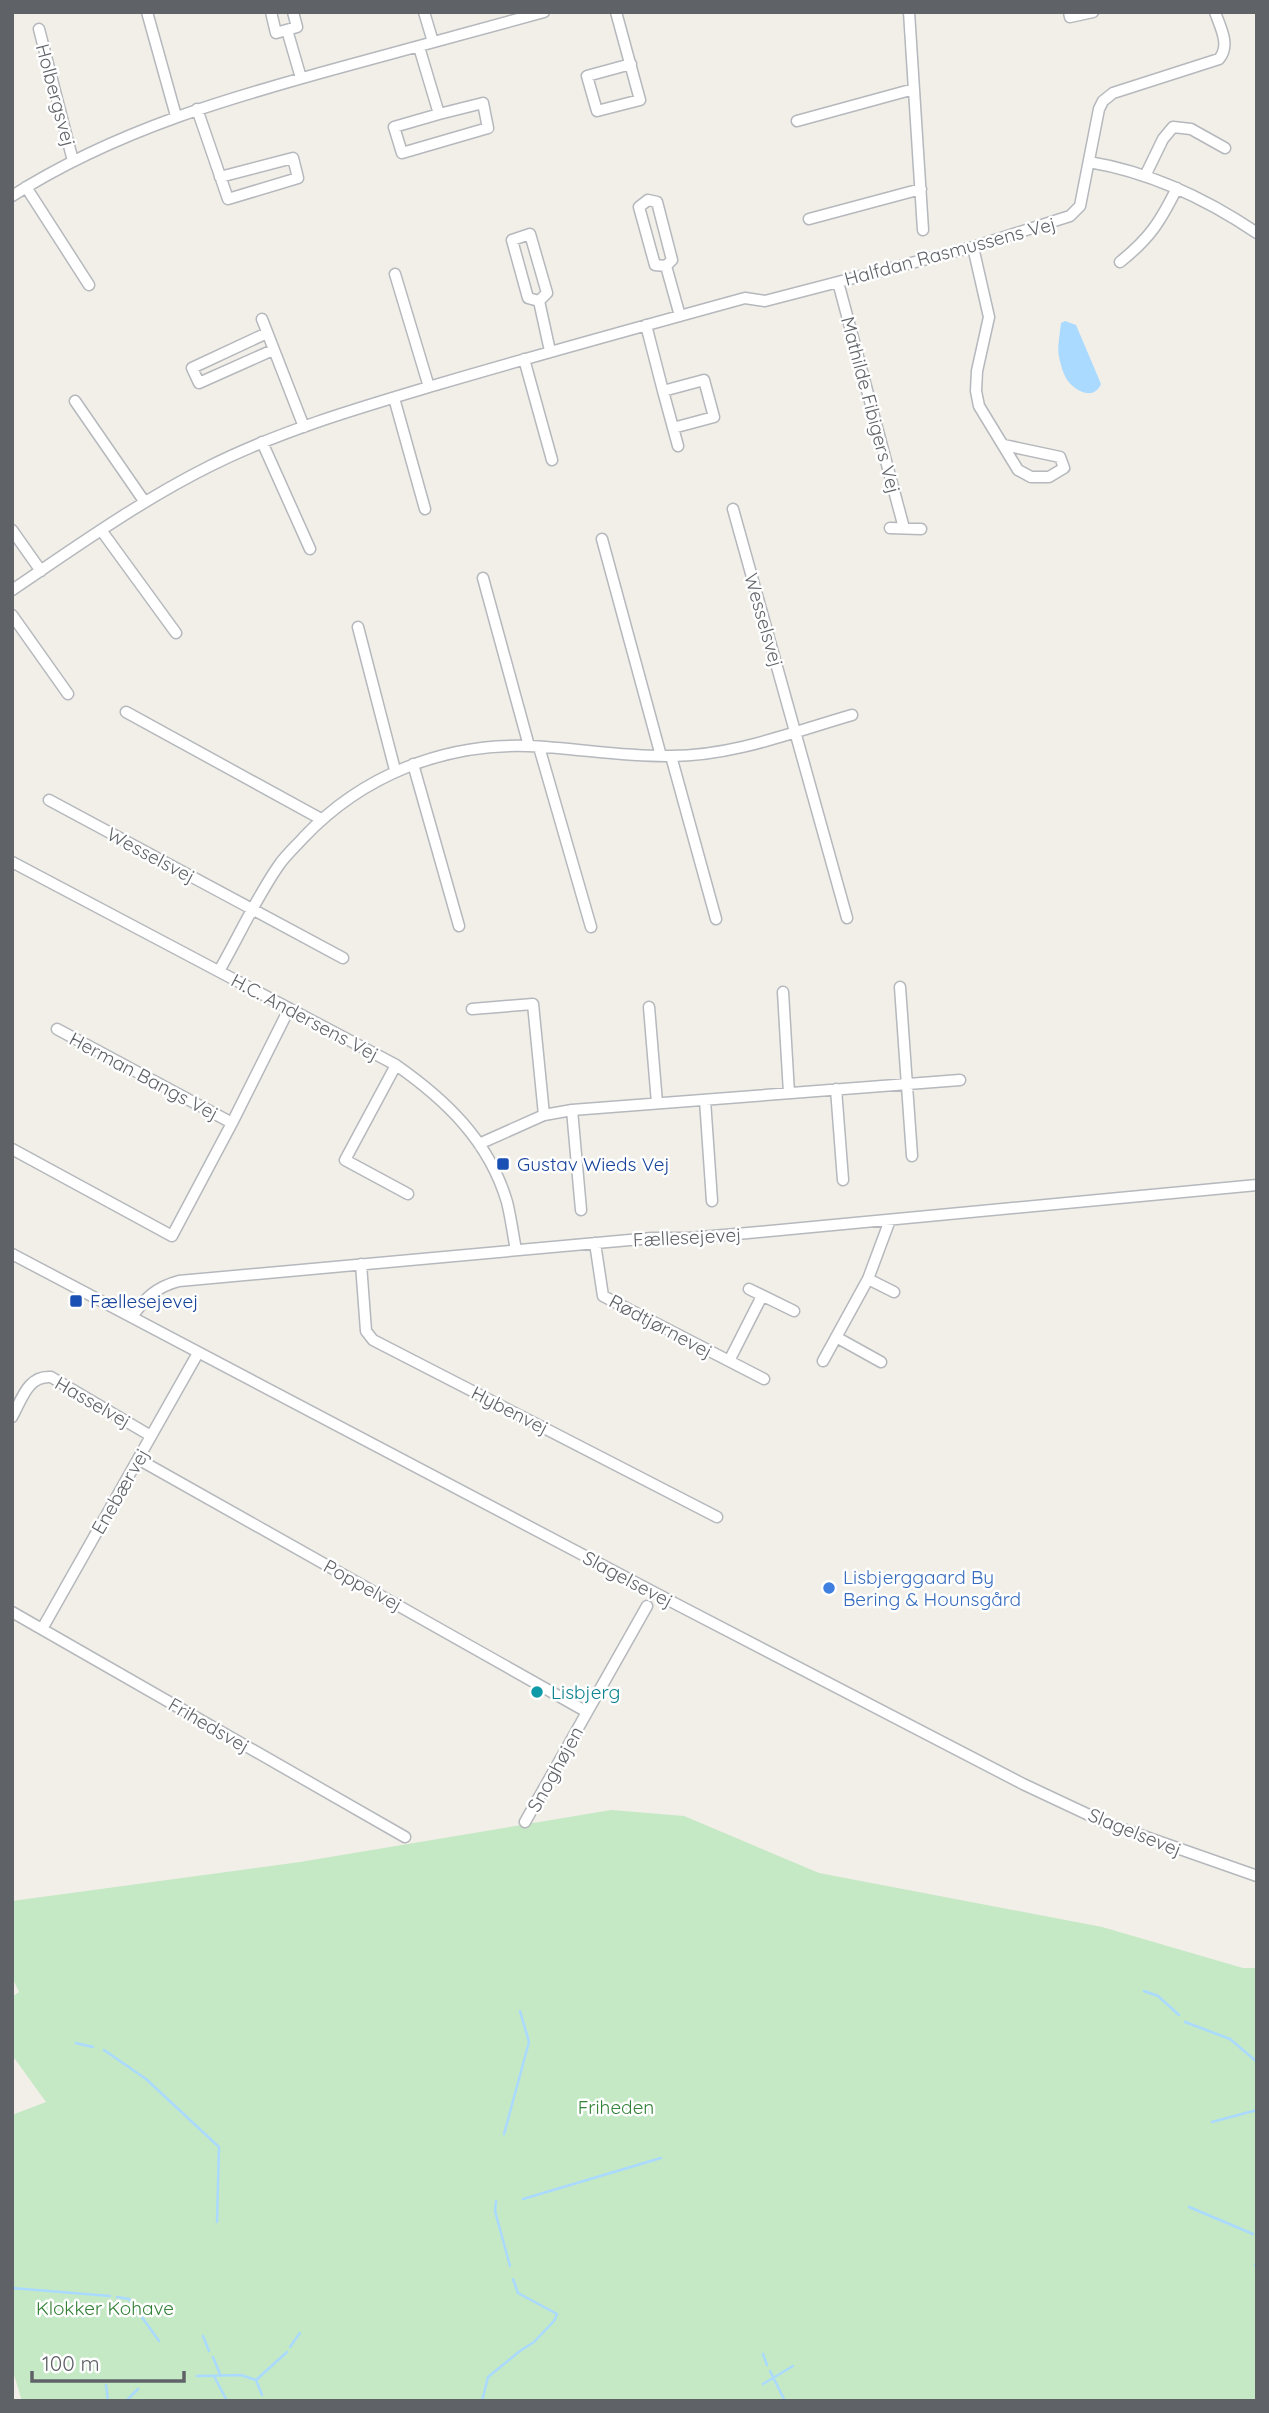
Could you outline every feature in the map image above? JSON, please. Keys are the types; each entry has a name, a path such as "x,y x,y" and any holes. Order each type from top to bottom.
{"street":[{"path":"147,12 176,116"},
{"path":"271,12 276,33 297,27 293,12"},
{"path":"424,12 433,42"},
{"name":"Holbergsvej","path":"12,196 73,160 176,116 300,78 544,12"},
{"path":"616,12 631,64 640,100 597,111 587,76 631,64"},
{"path":"909,12 923,230"},
{"path":"1069,12 1070,18 1093,12"},
{"name":"Halfdan Rasmussens Vej","path":"12,590 144,501 262,442 304,427 550,351 745,298 765,301 973,247 1070,216 1080,206 1099,109 1103,101 1114,93 1219,58 1224,52 1225,44 1215,12"},
{"name":"Holbergsvej","path":"38,29 73,160"},
{"path":"287,30 300,78"},
{"path":"419,47 439,114"},
{"path":"797,121 914,89"},
{"path":"483,103 488,128 401,153 394,127 439,114 483,103"},
{"path":"197,109 220,177 228,199 298,178 293,158 220,177"},
{"path":"1145,176 1163,139 1173,127 1191,129 1225,148"},
{"path":"1088,162 1111,166 1177,187 1257,233"},
{"path":"26,187 89,285"},
{"path":"1120,262 1146,240 1177,187"},
{"path":"809,219 921,188"},
{"path":"648,200 657,202 672,260 666,266 655,265 639,207 648,200"},
{"path":"530,234 547,293 539,301 528,298 512,240 530,234"},
{"path":"973,247 989,317 977,371 976,391 979,406 1004,445 1008,458 1018,470 1031,477 1049,477 1064,468 1060,457 1004,445"},
{"path":"666,266 680,316"},
{"path":"395,274 429,387"},
{"name":"Mathilde Fibigers Vej","path":"838,282 904,528"},
{"path":"539,301 550,351"},
{"path":"262,319 304,427"},
{"path":"646,326 678,446"},
{"path":"267,333 192,368 200,383 273,350"},
{"path":"524,359 552,460"},
{"path":"663,391 704,380 715,417 673,428"},
{"path":"394,398 425,509"},
{"path":"75,401 144,501"},
{"path":"262,442 310,549"},
{"name":"Wesselsvej","path":"733,509 847,918"},
{"path":"890,528 921,529"},
{"path":"12,530 41,571"},
{"path":"101,530 176,633"},
{"path":"602,538 716,919"},
{"path":"483,578 590,927"},
{"path":"12,614 68,694"},
{"path":"358,627 395,770"},
{"path":"126,712 321,819"},
{"path":"219,971 280,863 321,819 395,770 455,752 490,746 534,746 666,756 726,752 852,715"},
{"path":"413,764 459,926"},
{"name":"Wesselsvej","path":"48,800 343,958"},
{"name":"H.C. Andersens Vej","path":"12,862 396,1065 430,1089 457,1115 479,1144 496,1174 507,1202 516,1250"},
{"path":"900,987 912,1156"},
{"path":"783,992 789,1093"},
{"path":"472,1009 533,1004 544,1115"},
{"path":"649,1007 657,1103"},
{"name":"Herman Bangs Vej","path":"12,1149 172,1236 289,1009"},
{"name":"Herman Bangs Vej","path":"57,1029 232,1124"},
{"path":"396,1065 345,1160 408,1194"},
{"path":"479,1144 544,1115 572,1110 960,1080"},
{"path":"836,1089 843,1180"},
{"path":"705,1100 712,1201"},
{"path":"572,1110 581,1210"},
{"name":"Fællesejevej","path":"132,1317 143,1299 155,1290 179,1280 652,1238 688,1238 1257,1185"},
{"path":"823,1361 868,1279 890,1220"},
{"name":"Rødtjørnevej","path":"594,1243 603,1296 764,1379"},
{"name":"Slagelsevej","path":"12,1254 1023,1784 1106,1823 1257,1876"},
{"name":"Hybenvej","path":"361,1264 366,1331 373,1340 717,1517"},
{"path":"868,1279 894,1292"},
{"path":"749,1289 794,1311"},
{"name":"Rødtjørnevej","path":"729,1361 762,1296"},
{"path":"836,1337 881,1362"},
{"name":"Enebærvej","path":"42,1629 198,1353"},
{"name":"Hasselvej","path":"12,1417 32,1382 42,1377 51,1377 151,1436"},
{"name":"Poppelvej","path":"138,1459 587,1712"},
{"name":"Snoghøjen","path":"526,1822 647,1606"},
{"name":"Frihedsvej","path":"12,1612 405,1837"}],"green space":[{"name":"Friheden","path":"611,1810 684,1816 819,1873 1102,1927 1243,1968 1257,1968 1257,2401 22,2401 12,2368 12,2115 46,2102 12,2055 12,1997 19,1992 12,1977 12,1901 300,1862"}],"water":[{"path":"1065,321 1076,325 1101,384 1093,393 1076,389 1064,374 1058,349 1061,323"}],"waterway":[{"path":"1144,1991 1158,1996 1179,2015"},
{"path":"504,2134 529,2042 520,2011"},
{"path":"1185,2022 1230,2039 1257,2062"},
{"path":"76,2043 93,2047"},
{"path":"104,2050 146,2079 219,2147 217,2222"},
{"path":"1212,2122 1257,2110"},
{"path":"523,2199 661,2158"},
{"path":"496,2201 495,2211 510,2266"},
{"path":"1189,2207 1253,2234"},
{"path":"482,2401 488,2377 534,2342 554,2321 557,2314 518,2293 513,2279"},
{"path":"12,2288 110,2296"},
{"path":"117,2297 129,2299 159,2341"},
{"path":"290,2347 300,2333"},
{"path":"203,2336 209,2351"},
{"path":"256,2380 287,2352"},
{"path":"763,2354 767,2365"},
{"path":"213,2357 220,2374"},
{"path":"763,2384 793,2366"},
{"path":"770,2371 785,2401"},
{"path":"197,2376 241,2375 256,2380 262,2395"},
{"path":"214,2376 227,2401"},
{"path":"106,2385 108,2401"},
{"path":"126,2401 138,2389"}],"place":[{"name":"Gustav Wieds Vej","path":"503,1164"},
{"name":"Fællesejevej","path":"76,1301"},
{"name":"Lisbjerggaard By Bering & Hounsgård","path":"829,1588"},
{"name":"Lisbjerg","path":"537,1692"}],"park label":[{"name":"Klokker Kohave","path":"105,2308"}]}
